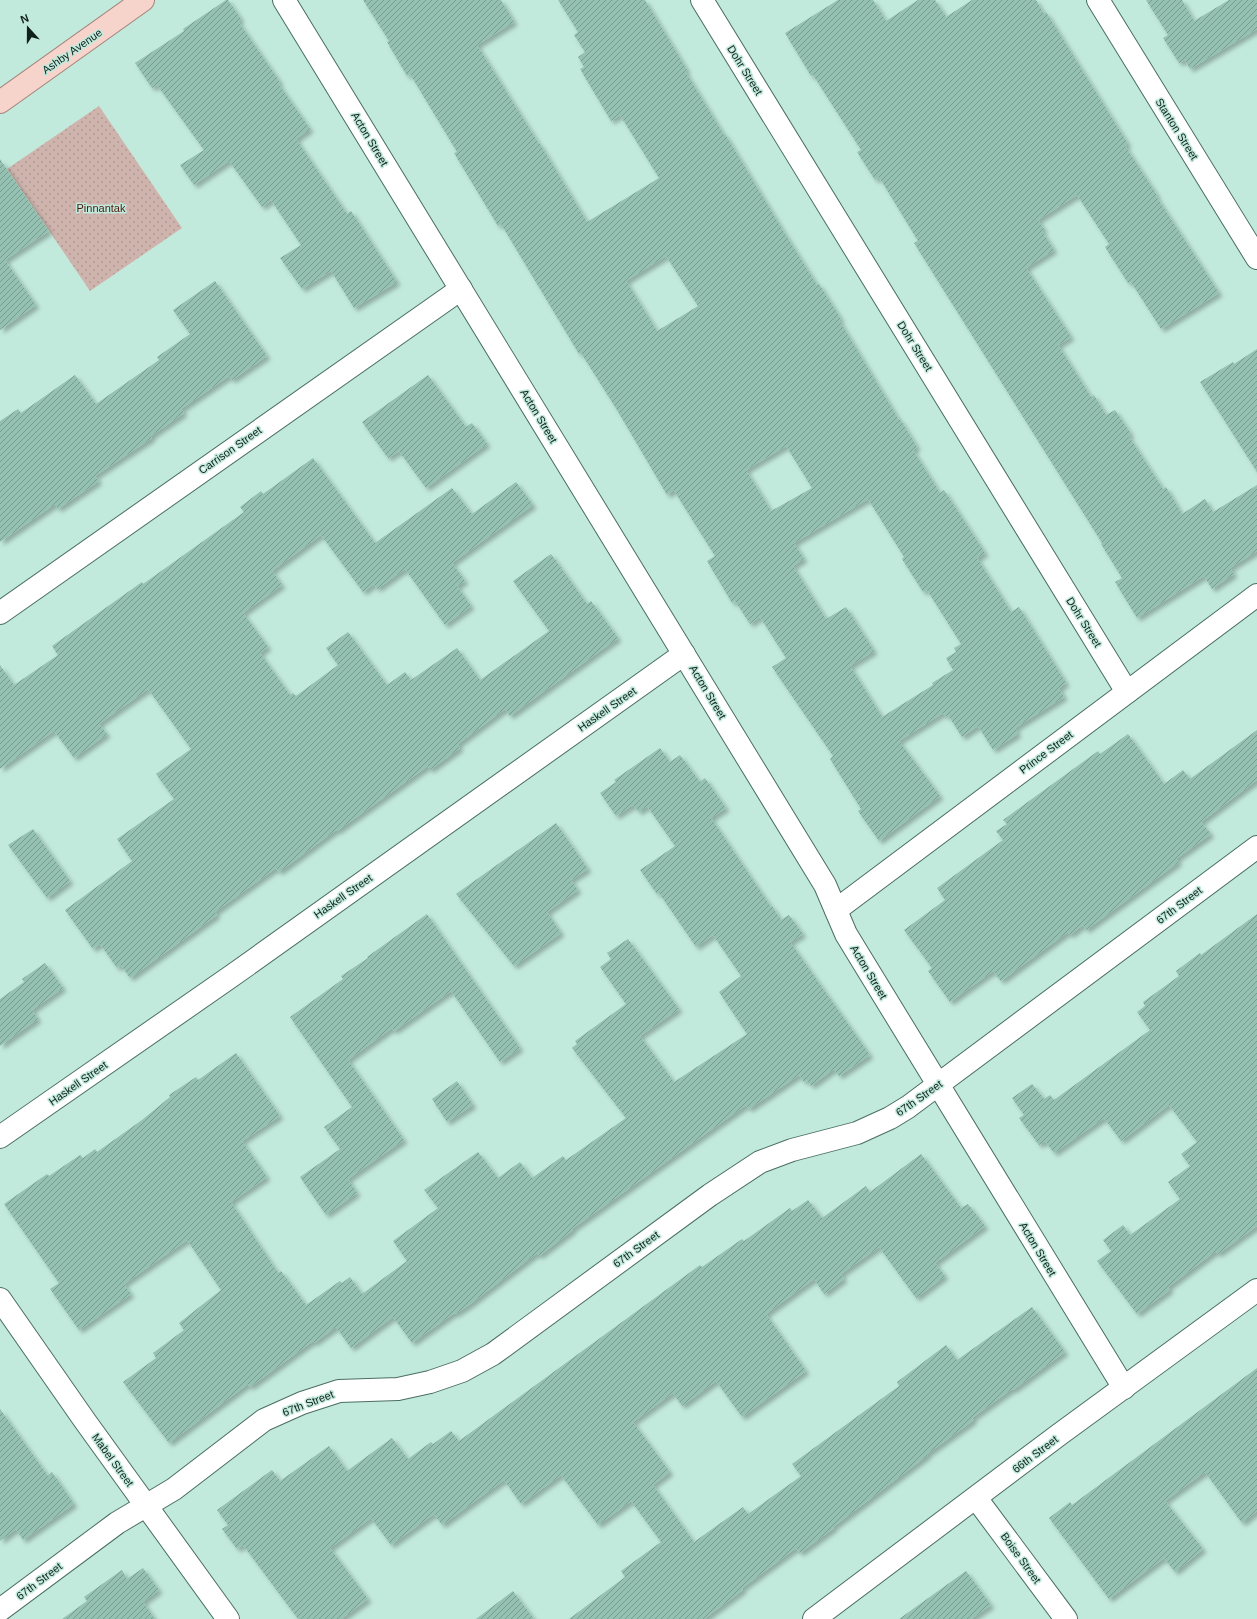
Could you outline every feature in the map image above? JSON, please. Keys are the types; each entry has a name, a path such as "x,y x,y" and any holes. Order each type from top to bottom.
{"main road":[{"name":"Ashby Avenue","path":"0,102 143,0"}],"street":[{"name":"Acton Street","path":"284,0 825,885 846,934 1124,1388"},
{"name":"Dohr Street","path":"702,0 1127,692"},
{"name":"Stanton Street","path":"1098,0 1257,258"},
{"name":"Carrison Street","path":"0,613 461,289"},
{"name":"Prince Street","path":"836,910 1257,595"},
{"name":"Haskell Street","path":"0,1138 246,966 684,654"},
{"name":"67th Street","path":"0,1610 117,1522 174,1489 264,1420 302,1403 339,1391 398,1389 430,1382 462,1370 493,1354 710,1194 760,1162 792,1150 857,1133 890,1118 938,1085 1257,847"},
{"name":"66th Street","path":"814,1619 1257,1290"},
{"name":"Mabel Street","path":"0,1299 146,1506 228,1619"},
{"name":"Boise Street","path":"976,1498 1066,1619"}],"green space":[{"name":"Pinnantak","path":"99,106 182,228 90,291 7,169"}],"building":[{"path":"228,0 241,19 238,21 310,129 296,139 347,214 351,211 397,282 354,308 331,271 302,289 280,258 301,245 271,200 262,207 229,161 194,185 180,165 204,150 157,85 152,88 135,63 184,31 183,29"},
{"path":"363,0 501,0 514,22 477,45 540,144 587,222 659,178 620,115 611,121 580,69 584,67 578,57 585,52 574,35 578,32 558,0 645,0 687,70 685,71 724,135 725,134 817,285 819,284 841,319 839,320 899,420 900,419 917,447 913,450 940,493 944,490 985,553 977,558 1011,612 1019,607 1066,683 1059,688 1064,697 1015,728 1018,734 993,750 978,726 962,737 948,715 946,717 943,713 899,741 940,796 879,841 858,811 861,809 830,759 833,756 772,667 786,658 760,617 750,624 735,601 732,603 707,561 715,556 674,490 667,495 617,410 581,353 579,354 501,224 498,226 454,153 457,152 410,74 407,76 387,42 389,41","holes":["666,256 698,306 657,331 626,281","786,446 812,488 771,511 746,470","868,499 904,557 902,559 923,592 927,590 961,644 954,648 956,652 946,658 953,670 932,683 933,685 882,717 850,666 874,651 846,607 826,619 793,566 804,559 794,543"]},
{"path":"838,0 873,0 886,21 918,0 935,0 946,17 972,0 1036,0 1044,14 1046,12 1128,144 1125,146 1219,293 1161,329 1131,282 1128,283 1105,247 1109,244 1077,195 1038,220 1044,229 1042,231 1054,250 1026,268 1071,337 1058,345 1091,397 1094,395 1106,415 1115,410 1131,434 1128,435 1163,489 1166,487 1182,514 1205,499 1213,512 1257,485 1257,551 1230,568 1234,574 1212,589 1204,576 1137,618 1115,582 1122,578 1101,544 1102,543 914,243 918,241 879,177 875,180 857,152 861,150 813,75 811,76 785,33"},
{"path":"1146,0 1182,0 1194,21 1229,0 1257,0 1257,29 1190,69 1185,60 1179,63 1163,38 1168,35"},
{"path":"0,159 49,231 5,260 36,305 0,330"},
{"path":"215,281 267,356 232,380 229,376 181,409 184,413 151,436 152,438 95,476 99,481 58,509 55,504 0,542 0,421 18,409 21,413 75,375 96,404 159,360 157,357 190,334 173,310"},
{"path":"1257,349 1257,472 1200,382 1233,362 1234,364"},
{"path":"428,375 466,427 472,423 487,444 426,488 399,451 388,458 362,422"},
{"path":"313,458 375,543 452,488 472,514 516,482 533,505 452,563 465,581 457,586 471,606 445,625 405,569 377,589 374,584 363,592 321,535 272,571 282,585 243,613 268,647 260,653 290,695 293,693 296,696 338,665 326,648 348,632 387,685 405,672 411,680 457,648 480,680 549,631 513,581 551,554 587,604 591,601 618,638 510,716 505,709 458,744 460,748 430,770 428,766 279,872 276,868 215,912 217,915 130,978 121,965 117,968 100,944 93,949 65,910 132,861 117,839 174,799 156,774 191,749 148,689 99,724 107,734 74,758 54,731 0,769 0,665 14,685 58,655 52,646 142,582 143,584 244,512 240,507 261,491 263,494"},
{"path":"1257,730 1257,780 1201,822 1211,834 1176,859 1179,862 1086,930 1083,925 1070,935 1068,932 1001,981 993,971 950,1002 928,971 932,968 904,930 945,900 937,888 1003,840 996,831 1007,824 1003,820 1098,751 1100,754 1128,734 1164,784 1183,770 1190,779"},
{"path":"660,748 670,762 680,755 700,782 705,778 726,808 711,818 781,920 789,915 803,934 790,942 870,1055 839,1076 834,1069 811,1086 807,1080 804,1082 799,1075 749,1109 746,1105 572,1229 573,1230 539,1256 537,1253 469,1305 455,1314 454,1313 412,1343 393,1317 351,1348 336,1327 314,1343 313,1341 250,1387 248,1384 169,1443 123,1382 156,1358 153,1353 184,1330 179,1323 221,1290 187,1240 124,1284 131,1294 79,1330 50,1289 59,1283 4,1204 47,1174 49,1176 80,1155 83,1158 95,1149 97,1152 142,1120 170,1097 169,1095 196,1077 198,1080 236,1053 280,1116 242,1141 267,1177 231,1202 278,1273 281,1271 306,1305 340,1281 342,1283 350,1277 362,1294 407,1261 393,1241 438,1208 424,1190 478,1152 498,1178 520,1162 532,1178 563,1156 566,1160 626,1118 572,1048 577,1044 575,1041 626,1004 600,967 611,959 607,953 628,939 679,1009 640,1036 674,1082 747,1034 719,992 741,976 713,935 696,947 659,893 657,894 640,870 675,846 647,806 639,812 633,805 616,816 600,793 616,782 614,780"},
{"path":"556,823 588,869 571,880 578,890 547,912 561,933 514,966 456,894"},
{"path":"33,829 70,881 47,898 8,845"},
{"path":"427,914 520,1048 500,1062 451,991 394,1031 392,1028 348,1060 404,1140 348,1179 357,1193 326,1215 300,1177 340,1149 324,1127 352,1107 290,1017 343,979 341,976"},
{"path":"1257,914 1257,1226 1218,1254 1216,1251 1168,1287 1170,1290 1137,1314 1097,1261 1111,1251 1103,1240 1123,1225 1130,1235 1180,1199 1168,1182 1190,1166 1181,1154 1197,1142 1169,1105 1121,1141 1104,1118 1054,1153 1045,1141 1039,1145 1019,1118 1024,1115 1012,1098 1032,1084 1044,1099 1050,1095 1054,1100 1150,1030 1137,1012 1145,1006 1143,1002 1179,976 1176,971 1200,953 1201,955"},
{"path":"45,963 63,988 32,1010 38,1019 0,1046 0,999 24,982 22,979"},
{"path":"457,1081 473,1105 447,1122 432,1099"},
{"path":"921,1154 961,1208 968,1204 985,1226 935,1263 945,1276 916,1298 879,1247 841,1274 844,1279 824,1294 814,1279 766,1314 806,1371 742,1417 716,1381 682,1406 673,1393 633,1422 670,1472 653,1485 694,1542 743,1507 748,1514 801,1476 792,1464 899,1386 897,1382 946,1345 957,1360 1032,1307 1065,1352 972,1418 974,1420 927,1454 928,1455 833,1527 834,1528 800,1553 796,1548 742,1588 743,1590 704,1619 569,1619 625,1577 621,1571 661,1542 631,1501 598,1525 561,1475 521,1504 504,1480 442,1525 434,1514 391,1545 371,1518 330,1548 368,1599 341,1619 298,1619 243,1545 237,1549 222,1529 228,1525 217,1510 272,1470 280,1481 329,1446 347,1471 392,1438 408,1459 431,1442 433,1444 451,1431 459,1441 700,1265 702,1267 742,1239 744,1241 790,1208 792,1211 808,1200 822,1218 866,1186 870,1192"},
{"path":"1257,1368 1257,1511 1242,1523 1205,1472 1165,1501 1203,1549 1175,1572 1164,1558 1109,1599 1049,1518 1070,1502 1072,1505"},
{"path":"0,1409 48,1476 52,1472 74,1504 23,1540 16,1529 0,1541"},
{"path":"143,1568 159,1590 143,1602 155,1619 62,1619 87,1601 84,1597 122,1570 127,1579"},
{"path":"966,1571 991,1605 971,1619 899,1619"},
{"path":"513,1591 534,1619 476,1619"}]}
